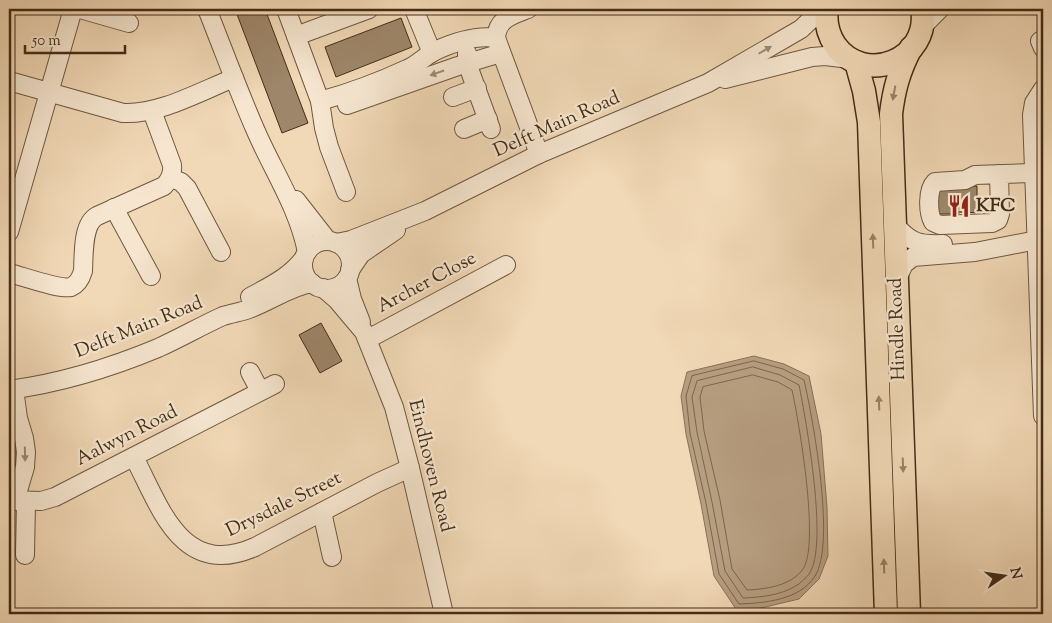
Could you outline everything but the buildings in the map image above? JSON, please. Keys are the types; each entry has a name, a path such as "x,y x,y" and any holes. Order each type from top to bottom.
{"main road":[{"path":"827,9 827,28 832,40 839,51 853,60 873,66 890,63 906,54 912,48"},
{"name":"Hindle Road","path":"909,614 891,114 897,79 912,48 922,19"},
{"name":"Hindle Road","path":"853,60 864,91 869,122 886,614"}],"street":[{"path":"9,232 73,9"},
{"path":"80,9 129,23"},
{"path":"207,9 255,130 283,184 304,237 306,255 304,272 317,286 337,287 349,274 351,262 344,247 332,242 320,242 313,246 306,255"},
{"path":"286,9 321,107 329,147 346,192"},
{"path":"296,36 369,9"},
{"path":"414,9 432,53"},
{"path":"528,9 506,18 497,29 498,46 539,154"},
{"name":"Delft Main Road","path":"708,84 801,29 822,9"},
{"path":"922,19 940,9"},
{"path":"321,107 340,95 405,70 432,53 472,38 498,46"},
{"path":"464,129 490,124 467,63 467,50 472,38"},
{"path":"1043,40 1040,41 1043,48"},
{"path":"321,107 467,63 498,46"},
{"name":"Delft Main Road","path":"332,242 351,240 425,211 539,154 708,84 812,57 825,56 853,60"},
{"path":"9,81 123,113 139,113 152,110 234,78"},
{"path":"453,97 477,88"},
{"path":"1043,89 1036,97 1032,109 1043,416"},
{"path":"9,273 59,287 75,285 82,277 87,226 93,218 164,186 171,178 172,165 152,110"},
{"path":"999,174 1034,173"},
{"path":"171,178 181,182 187,188 221,252"},
{"path":"283,184 332,242"},
{"path":"114,208 151,276"},
{"name":"Delft Main Road","path":"349,274 361,254 425,211"},
{"path":"894,224 912,241 929,245 972,243 1036,235"},
{"path":"897,279 904,264 913,257 975,252 1036,235"},
{"name":"Delft Main Road","path":"226,315 244,300 285,277 297,268 306,255"},
{"name":"Archer Close","path":"366,336 506,265"},
{"name":"Eindhoven Road","path":"349,274 352,300 394,407 444,614"},
{"name":"Delft Main Road","path":"11,390 75,378 118,364 160,347 226,315 249,310 290,289 302,285 317,286"},
{"name":"Eindhoven Road","path":"317,286 337,300 366,336"},
{"name":"Aalwyn Road","path":"16,501 41,501 55,498 268,388 250,372"},
{"path":"11,390 13,419 24,438 26,452 25,468 14,482 25,555"},
{"name":"Drysdale Street","path":"134,457 167,519 182,539 193,549 203,554 224,556 240,554 255,547 410,468"},
{"path":"322,512 332,557"}],"water":[{"path":"754,356 784,364 809,376 821,434 827,507 828,556 819,579 799,599 761,608 736,609 714,576 686,434 681,396 687,372"}],"place":[{"name":"KFC","path":"959,206"}]}
